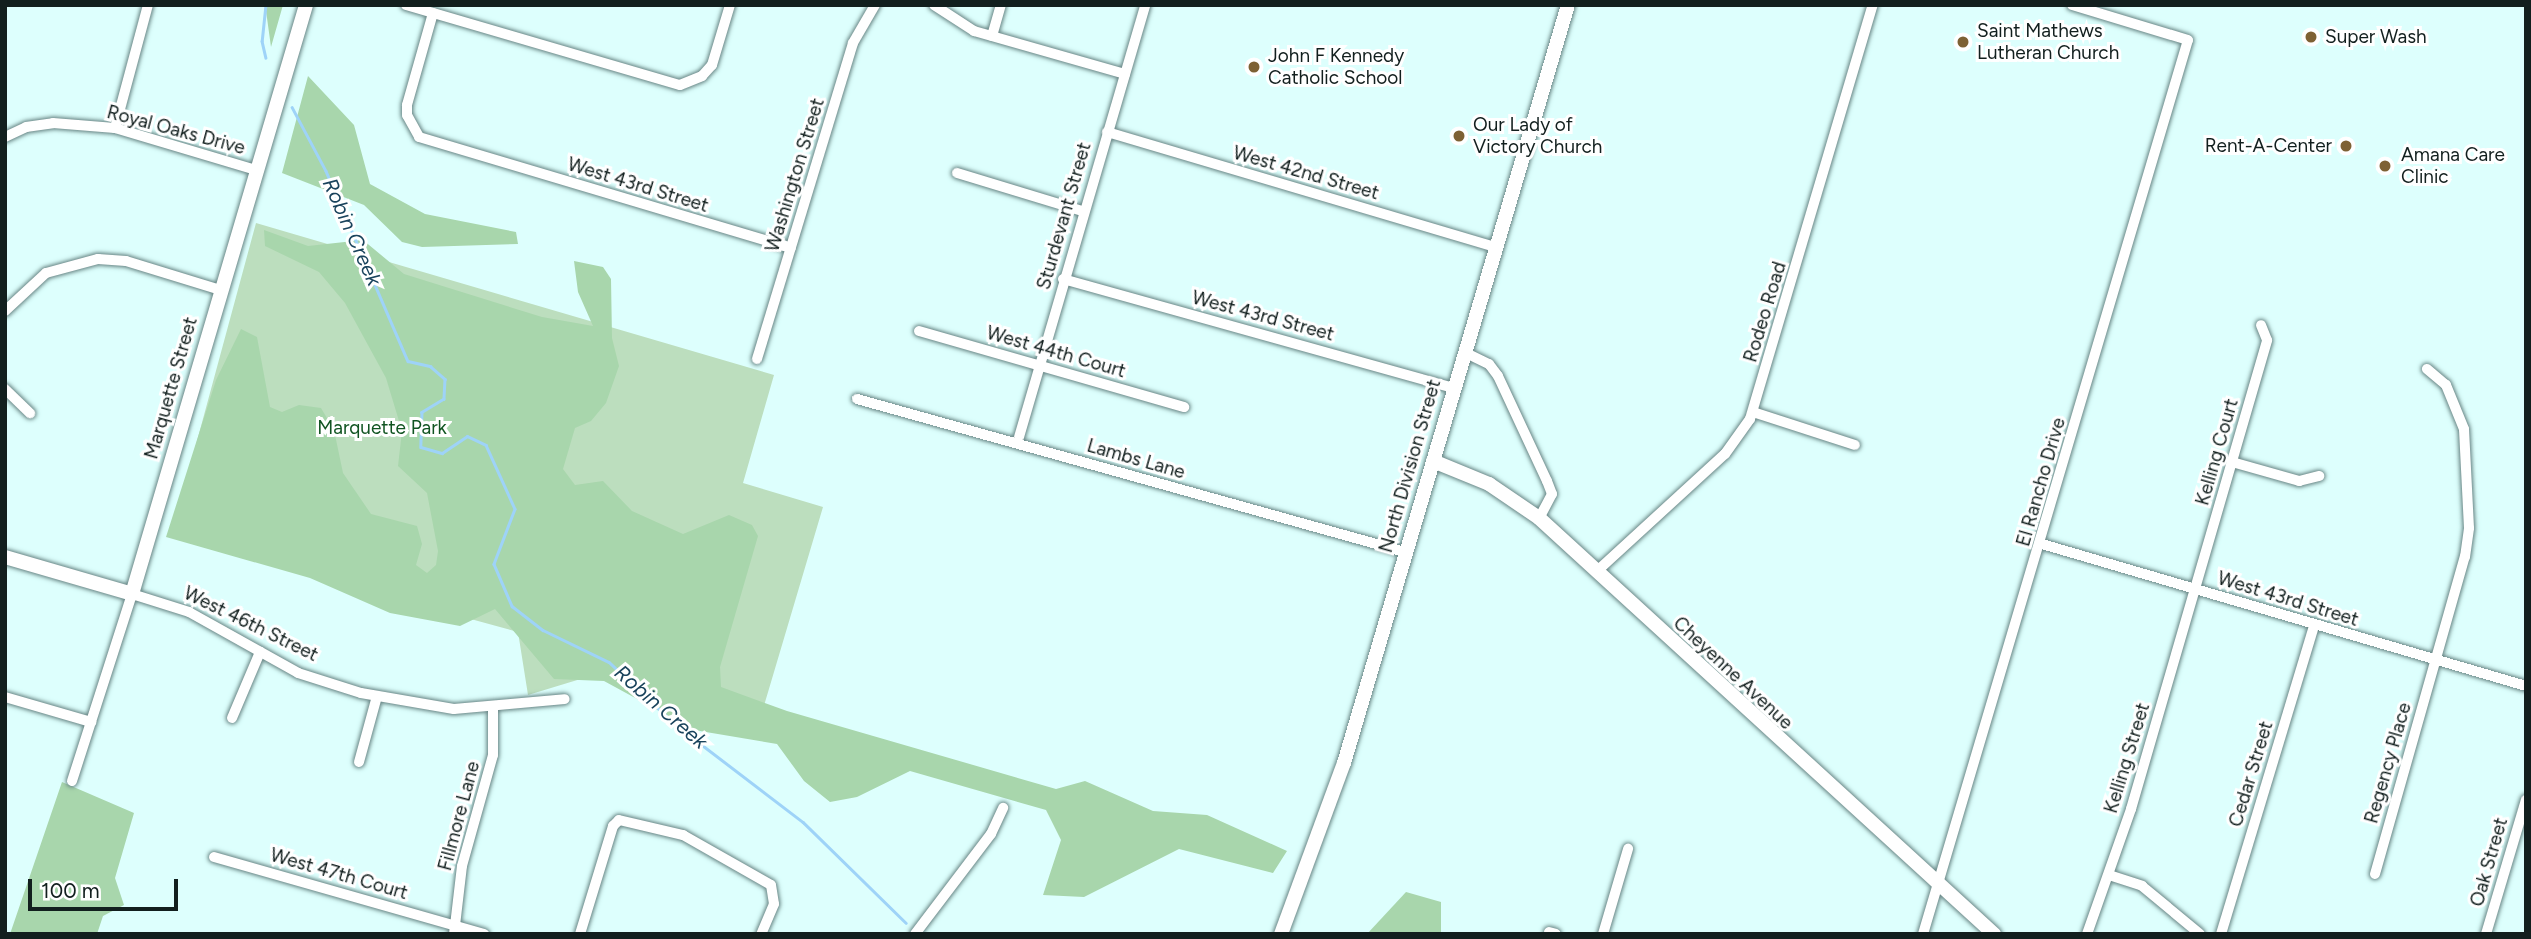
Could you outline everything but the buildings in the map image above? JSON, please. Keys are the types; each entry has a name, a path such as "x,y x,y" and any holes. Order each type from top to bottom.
{"street":[{"path":"115,128 148,5"},
{"name":"Marquette Street","path":"72,780 132,594 306,5"},
{"path":"406,5 680,85 693,82 712,65 730,5"},
{"name":"Washington Street","path":"757,359 853,43 875,5"},
{"path":"934,5 974,31 1125,74"},
{"path":"992,36 1001,5"},
{"name":"Sturdevant Street","path":"1019,437 1082,211 1145,5"},
{"name":"North Division Street","path":"1281,934 1345,763 1453,387 1568,5"},
{"name":"Rodeo Road","path":"1596,572 1725,454 1753,412 1874,5"},
{"name":"El Rancho Drive","path":"1923,934 2042,544 2188,40 2071,5"},
{"name":"West 43rd Street","path":"433,13 407,115 419,137 791,248"},
{"name":"Royal Oaks Drive","path":"5,137 26,127 53,123 115,128 256,170"},
{"name":"West 42nd Street","path":"1107,132 1495,247"},
{"path":"957,173 1082,211"},
{"path":"5,311 46,273 98,259 126,261 220,290"},
{"name":"West 43rd Street","path":"1063,279 1453,387"},
{"name":"Kelling Court","path":"2195,590 2267,340 2260,325"},
{"name":"West 44th Court","path":"919,331 1184,407"},
{"path":"1464,352 1489,364 1498,376 1547,481 1552,494 1539,519"},
{"name":"Regency Place","path":"2375,874 2465,557 2468,478 2464,429 2445,384 2427,369"},
{"path":"5,388 30,413"},
{"name":"Lambs Lane","path":"857,399 1405,552"},
{"path":"1753,412 1855,445"},
{"name":"Cheyenne Avenue","path":"1433,461 1489,484 1539,519 1994,934"},
{"path":"2232,462 2300,481 2319,476"},
{"name":"West 43rd Street","path":"2042,544 2526,686"},
{"name":"West 46th Street","path":"5,557 189,612 298,673 377,696 454,709 565,699"},
{"name":"Kelling Street","path":"2087,934 2109,874 2195,590"},
{"name":"Cedar Street","path":"2221,934 2314,625"},
{"path":"232,718 260,652"},
{"path":"359,761 377,696"},
{"path":"5,697 91,722"},
{"name":"Fillmore Lane","path":"454,929 462,866 493,755 493,707"},
{"name":"Oak Street","path":"2486,934 2526,800"},
{"path":"915,934 991,834 1003,808"},
{"path":"580,934 613,826 620,820 683,835 771,885 774,904 761,934"},
{"path":"1603,934 1628,849"},
{"name":"West 47th Court","path":"214,856 454,929 485,934"},
{"path":"2109,874 2142,886 2200,934"}],"green space":[{"path":"265,5 283,5 271,47 267,18"},
{"path":"308,76 354,125 370,184 425,214 516,232 518,244 422,247 402,242 364,205 282,173"},
{"name":"Marquette Park","path":"256,223 774,375 743,483 823,507 763,709 620,667 528,695 518,632 171,537"},
{"name":"Marquette Park","path":"264,230 308,246 363,240 404,274 542,317 593,326 578,292 574,261 603,267 611,279 612,338 619,366 606,403 591,421 575,428 563,469 575,485 603,481 632,511 683,534 729,515 752,525 758,536 720,667 721,687 787,711 1056,789 1085,781 1153,811 1207,815 1287,851 1273,873 1179,849 1084,897 1043,895 1061,840 1046,810 910,771 857,797 830,802 804,781 777,744 694,730 604,681 554,679 495,609 460,626 390,613 310,578 166,537 216,380 241,329 257,337 270,407 282,412 299,405 321,408 334,430 343,473 371,514 417,526 422,544 416,565 427,573 436,565 438,551 427,493 398,466 402,431 386,378 345,303 319,272 265,246"},
{"path":"62,782 134,813 115,878 124,905 103,916 97,934 10,934"},
{"path":"1406,892 1441,902 1441,934 1367,934"}],"waterway":[{"name":"Robin Creek","path":"266,5 262,41 266,58"},
{"name":"Robin Creek","path":"292,107 326,171 408,361 430,366 445,379 444,399 422,412 421,447 442,453 467,436 486,445 515,509 494,564 512,606 543,630 609,662 676,725 803,822 906,923"}],"place":[{"name":"Super Wash","path":"2311,37"},
{"name":"Saint Mathews Lutheran Church","path":"1963,42"},
{"name":"John F Kennedy Catholic School","path":"1254,67"},
{"name":"Our Lady of Victory Church","path":"1459,136"},
{"name":"Rent-A-Center","path":"2346,146"},
{"name":"Amana Care Clinic","path":"2385,166"}]}
